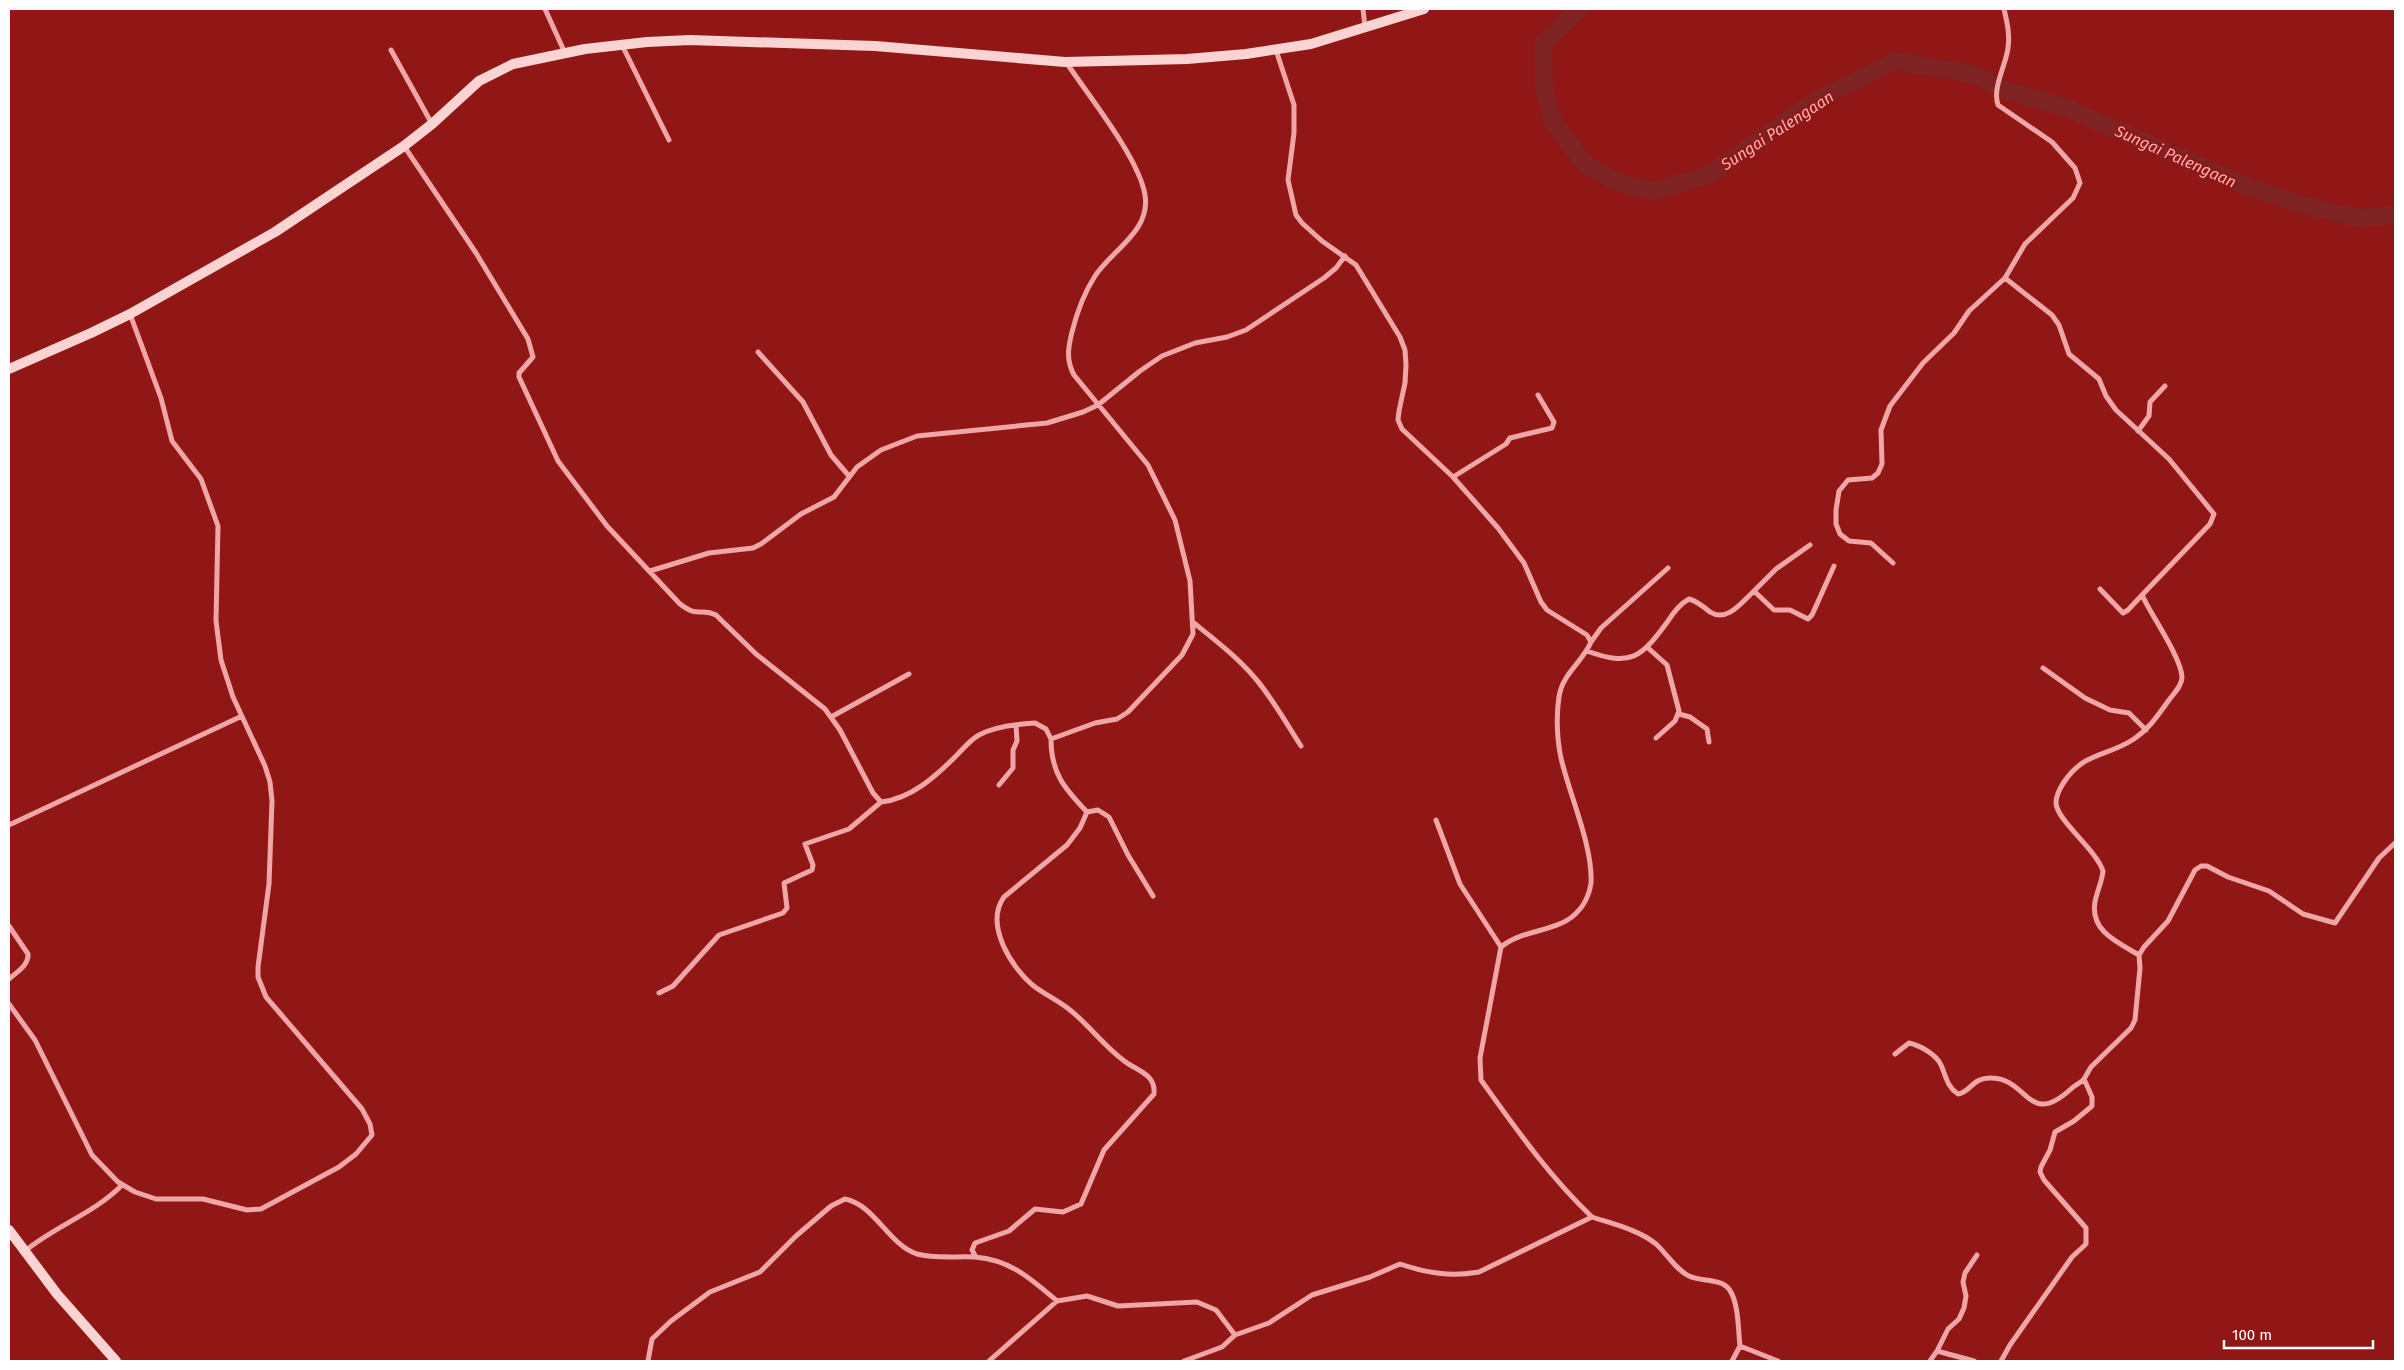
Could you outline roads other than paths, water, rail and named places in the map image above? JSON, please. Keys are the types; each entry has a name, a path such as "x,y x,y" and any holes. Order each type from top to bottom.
{"street":[{"path":"545,9 565,53"},
{"path":"1363,9 1365,28"},
{"path":"9,369 130,314 275,232 404,146 432,124 460,97 491,73 513,64 565,53 699,40 875,46 1065,62 1187,59 1275,49 1328,40 1424,9"},
{"path":"1893,562 1871,543 1849,541 1840,534 1836,518 1839,491 1848,480 1872,478 1878,473 1882,464 1882,430 1894,400 1923,363 1957,329 1969,311 2005,278 2025,244 2073,198 2080,183 2080,177 2067,157 2052,142 2000,108 1996,101 2008,49 2009,34 2004,9"},
{"path":"622,46 669,140"},
{"path":"1275,49 1294,105 1294,133 1288,180 1292,205 1302,224 1344,256 1364,275 1400,337 1405,350 1405,383 1398,411 1400,425 1407,435 1453,477 1517,552 1530,574 1541,602 1547,610 1587,635 1591,642"},
{"path":"391,50 432,124"},
{"path":"1051,739 1095,723 1117,719 1128,712 1188,648 1193,634 1194,623 1187,565 1175,520 1148,465 1070,368 1067,354 1076,312 1096,275 1139,227 1144,216 1146,195 1140,178 1121,142 1065,62"},
{"path":"404,146 476,253 531,345 533,357 518,375 553,454 607,526 689,611 708,612 716,615 756,654 832,717 870,789 882,802"},
{"path":"650,571 709,553 754,548 801,514 834,497 849,476 864,460 881,450 918,436 1047,423 1066,418 1098,405 1162,356 1194,344 1227,337 1246,330 1324,278 1336,268 1344,256"},
{"path":"2005,278 2052,315 2059,324 2069,354 2099,379 2112,406 2184,475 2214,514 2210,524 2123,613 2100,589"},
{"path":"9,1004 36,1040 92,1155 106,1172 122,1185 156,1199 212,1200 238,1208 255,1210 273,1204 339,1167 356,1154 372,1135 369,1120 358,1104 274,1007 261,986 258,977 258,959 269,884 272,801 265,766 230,689 221,660 216,621 218,526 201,479 172,441 159,390 130,314"},
{"path":"758,352 803,402 832,455 849,476"},
{"path":"2138,431 2149,416 2150,402 2165,386"},
{"path":"1453,477 1506,444 1510,438 1552,428 1554,422 1538,395"},
{"path":"1587,651 1607,658 1622,660 1635,656 1647,647 1687,600 1694,600 1715,615 1723,616 1731,612 1783,564 1810,545"},
{"path":"1754,591 1774,610 1790,610 1808,619 1812,615 1834,566"},
{"path":"1501,947 1515,938 1568,919 1578,912 1584,903 1591,884 1590,862 1560,756 1558,715 1561,687 1567,675 1587,651 1601,628 1668,568"},
{"path":"2139,955 2110,938 2098,926 2095,916 2095,904 2102,876 2102,867 2087,845 2059,812 2056,802 2059,791 2075,768 2093,756 2121,746 2146,730 2156,720 2182,679 2173,654 2142,595"},
{"path":"1194,623 1236,658 1255,678 1272,700 1301,746"},
{"path":"1647,647 1667,665 1679,714"},
{"path":"2043,668 2085,698 2110,710 2129,713 2146,730"},
{"path":"832,717 908,674"},
{"path":"1656,738 1679,714"},
{"path":"1679,714 1690,717 1707,729 1709,742"},
{"path":"9,825 242,716"},
{"path":"659,993 674,986 719,935 783,913 787,906 784,883 812,870 813,865 805,844 849,828 882,802 898,798 927,782 977,736 986,732 1039,724 1046,729 1051,739 1053,767 1072,796 1087,812"},
{"path":"999,785 1013,768 1013,750 1017,741 1016,726"},
{"path":"1087,812 1098,810 1109,817 1128,855 1153,896"},
{"path":"976,1257 972,1250 975,1243 1009,1231 1035,1209 1063,1212 1081,1204 1104,1150 1154,1094 1154,1087 1148,1076 1122,1060 1070,1009 1027,980 1012,962 997,920 999,906 1004,897 1067,845 1080,828 1087,812"},
{"path":"1436,820 1460,884 1501,947 1480,1058 1481,1080 1533,1153 1564,1190 1592,1217 1638,1233 1655,1244 1687,1276 1698,1280 1723,1284 1729,1290 1733,1299 1740,1346 1732,1361"},
{"path":"1895,1054 1909,1043 1926,1051 1936,1058 1941,1065 1944,1077 1958,1094 1966,1091 1973,1083 1993,1078 2013,1084 2020,1093 2030,1100 2050,1104 2066,1095 2084,1079 2092,1067 2131,1028 2135,1020 2140,968 2139,955 2144,946 2168,920 2197,868 2207,866 2228,877 2269,890 2303,914 2335,923 2380,858 2395,843"},
{"path":"9,926 28,954 28,958 26,963 9,979"},
{"path":"2001,1361 2023,1326 2087,1238 2086,1228 2044,1180 2040,1172 2050,1150 2055,1132 2074,1121 2092,1106 2092,1097 2084,1079"},
{"path":"25,1251 43,1237 103,1202 122,1185"},
{"path":"648,1361 650,1345 660,1330 698,1299 760,1272 784,1246 839,1201 844,1199 856,1204 901,1244 918,1254 976,1257 1018,1269 1057,1301"},
{"path":"1184,1361 1222,1347 1235,1335 1269,1323 1312,1295 1370,1277 1400,1264 1428,1273 1462,1275 1479,1272 1592,1217"},
{"path":"9,1230 57,1294 116,1361"},
{"path":"1930,1361 1948,1329 1959,1319 1964,1308 1966,1296 1963,1282 1965,1273 1976,1255"},
{"path":"989,1361 1057,1301 1087,1296 1118,1306 1197,1302 1216,1310 1235,1335"},
{"path":"1740,1346 1778,1361"},
{"path":"1937,1351 1974,1361"}],"waterway":[{"name":"Sungai Palengaan","path":"1579,9 1543,44 1544,88 1553,122 1585,164 1620,183 1653,191 1709,175 1817,100 1895,61 1973,74 2008,91 2064,107 2246,186 2303,205 2357,218 2395,215"}]}
